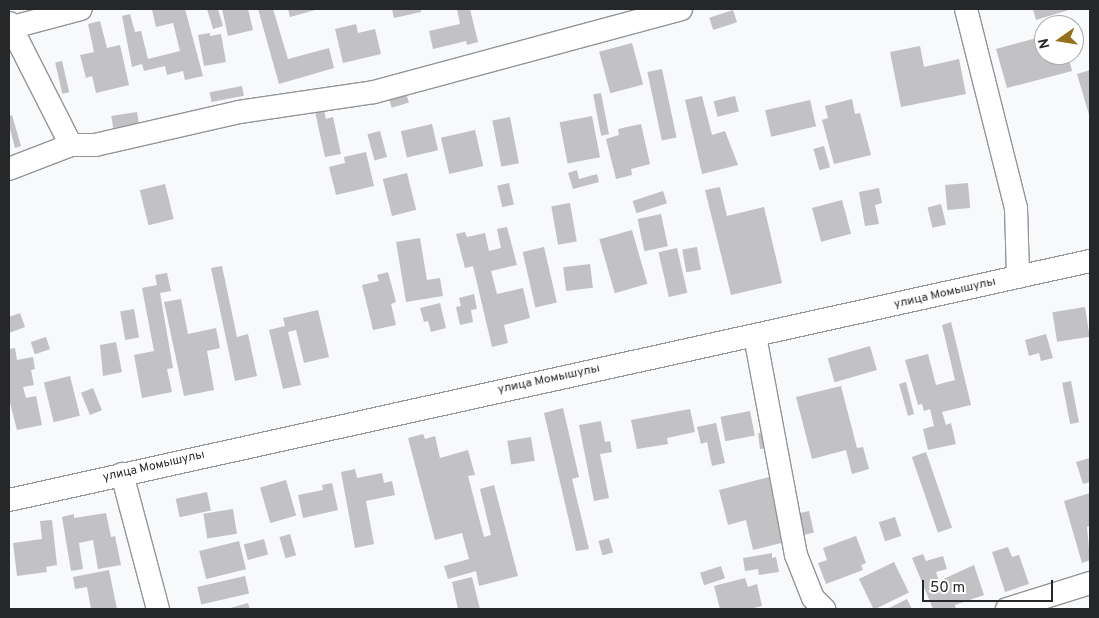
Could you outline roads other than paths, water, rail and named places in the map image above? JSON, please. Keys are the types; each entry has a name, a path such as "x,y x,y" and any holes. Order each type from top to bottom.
{"street":[{"path":"71,145 9,26 81,9"},
{"path":"9,169 71,145 95,145 239,112 374,92 682,9"},
{"path":"966,9 1016,208 1018,277"},
{"name":"улица Момышулы","path":"9,500 1090,261"},
{"path":"755,336 796,555 813,598 824,609"},
{"path":"122,474 158,609"},
{"path":"1007,609 1090,583"}]}
